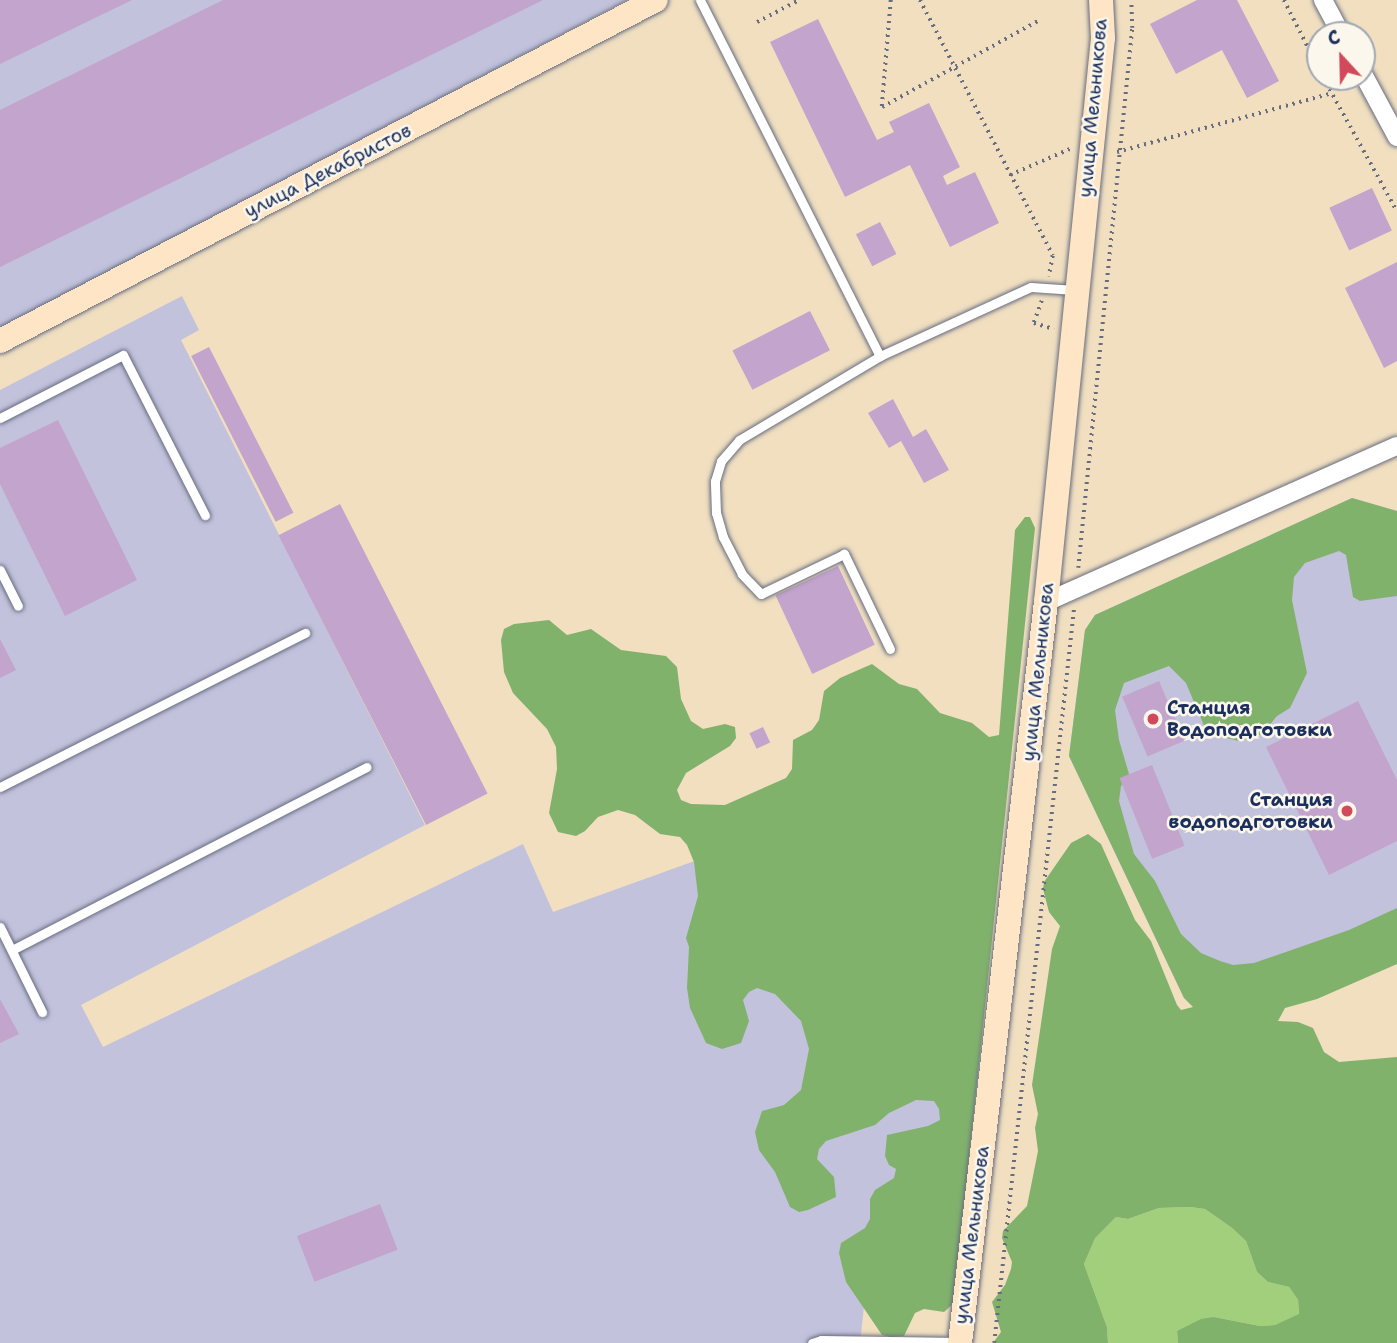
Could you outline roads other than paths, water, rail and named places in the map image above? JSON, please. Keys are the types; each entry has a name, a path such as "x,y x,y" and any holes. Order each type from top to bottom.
{"street":[{"name":"улица Декабристов","path":"0,341 656,0"},
{"name":"улица Мельникова","path":"960,1343 1046,601 1075,289 1103,38 1101,0"},
{"path":"1324,0 1335,21"},
{"path":"1372,91 1397,137"},
{"path":"1046,601 1397,446"}],"lane":[{"path":"701,0 880,356"},
{"path":"890,649 844,554 761,594 742,574 723,537 716,513 715,481 721,461 739,440 880,356 1031,287 1075,289"},
{"path":"0,418 123,355 205,515"},
{"path":"0,570 18,606"},
{"path":"0,787 305,633"},
{"path":"12,950 367,766"},
{"path":"0,927 42,1012"},
{"path":"812,1343 821,1340 960,1343"}],"place":[{"name":"Станция Водоподготовки","path":"1153,719"},
{"name":"Станция водоподготовки","path":"1347,811"}]}
